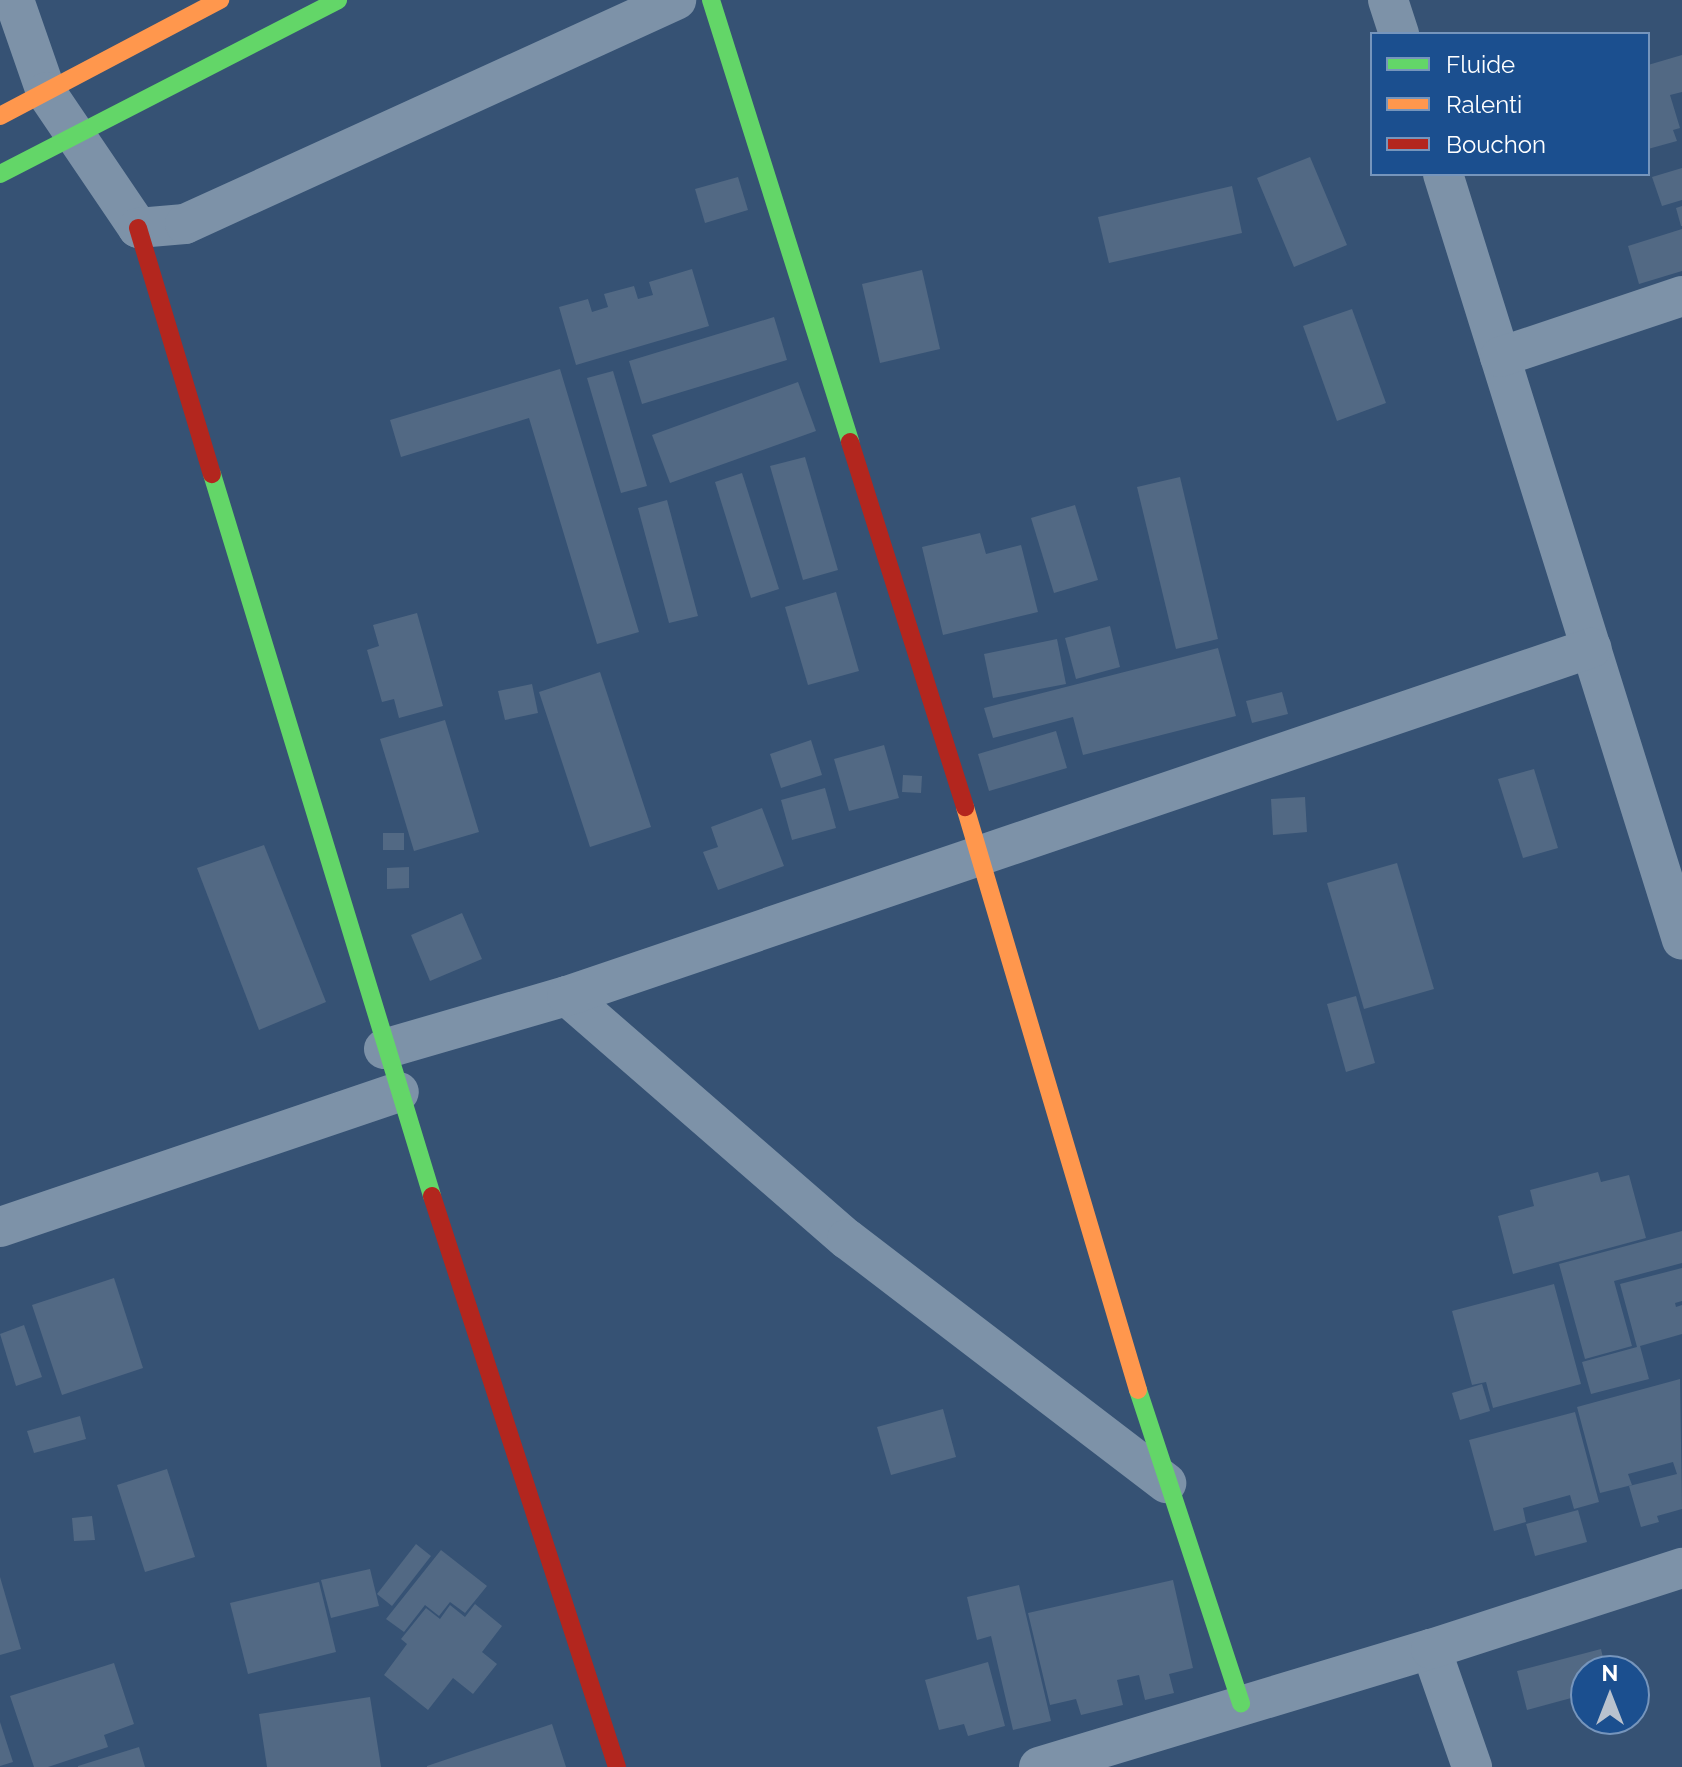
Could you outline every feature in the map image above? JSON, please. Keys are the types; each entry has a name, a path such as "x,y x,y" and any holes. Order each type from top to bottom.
{"street":[{"path":"14,0 46,92 138,228 384,1049 617,1767"},
{"path":"0,116 220,0"},
{"path":"0,174 338,0"},
{"path":"138,228 185,224 676,0"},
{"path":"711,0 980,855 1166,1483 1241,1704"},
{"path":"1388,0 1398,32"},
{"path":"1444,176 1682,940"},
{"path":"1500,357 1682,296"},
{"path":"384,1049 567,996 1591,648"},
{"path":"567,996 847,1239 1166,1483"},
{"path":"0,1227 399,1092"},
{"path":"1039,1767 1431,1649 1682,1568"},
{"path":"1431,1649 1472,1767"}],"building":[{"path":"1682,55 1682,92 1670,95 1680,128 1673,130 1677,141 1650,148 1650,64"},
{"path":"1310,157 1347,245 1294,267 1257,178"},
{"path":"1682,168 1682,200 1662,206 1652,177"},
{"path":"738,177 748,210 705,223 695,189"},
{"path":"1232,186 1242,233 1109,263 1098,217"},
{"path":"1682,206 1682,226 1681,226 1676,208"},
{"path":"1682,229 1682,271 1639,284 1628,246"},
{"path":"692,269 709,326 576,365 559,307 588,299 592,312 608,307 604,294 634,286 638,299 653,295 649,282"},
{"path":"922,270 940,349 880,363 862,284"},
{"path":"1352,309 1386,403 1337,421 1303,326"},
{"path":"774,317 787,360 642,404 629,361"},
{"path":"560,369 639,632 597,644 529,418 401,457 390,420"},
{"path":"613,371 647,486 621,493 587,378"},
{"path":"798,382 816,431 670,483 652,435"},
{"path":"805,457 838,570 803,580 770,466"},
{"path":"742,473 779,589 751,598 715,482"},
{"path":"1180,477 1218,639 1176,649 1137,487"},
{"path":"667,500 698,616 669,623 638,508"},
{"path":"1075,505 1098,580 1054,593 1031,518"},
{"path":"980,533 986,554 1021,545 1038,612 943,635 922,547"},
{"path":"836,592 859,671 808,685 785,607"},
{"path":"417,613 443,706 399,718 394,699 382,702 367,650 379,646 373,625"},
{"path":"1110,626 1120,667 1076,679 1065,638"},
{"path":"1057,639 1066,684 993,698 984,654"},
{"path":"1218,648 1236,716 1083,755 1073,717 993,738 984,708"},
{"path":"600,672 651,827 590,847 539,692"},
{"path":"532,684 538,713 505,720 498,691"},
{"path":"1282,692 1288,714 1252,723 1246,701"},
{"path":"445,720 479,832 414,851 380,739"},
{"path":"1056,731 1067,768 989,791 978,754"},
{"path":"811,740 822,775 781,788 770,754"},
{"path":"884,745 899,798 849,811 834,759"},
{"path":"1534,769 1558,848 1523,858 1498,779"},
{"path":"903,775 922,776 921,793 902,792"},
{"path":"825,788 836,828 792,840 781,800"},
{"path":"1305,797 1307,832 1273,835 1271,799"},
{"path":"762,808 784,866 718,890 703,852 718,847 711,827"},
{"path":"383,833 404,833 404,850 383,850"},
{"path":"264,845 326,1002 259,1030 197,868"},
{"path":"1397,863 1434,989 1364,1009 1327,883"},
{"path":"409,867 409,888 387,889 387,868"},
{"path":"462,913 482,959 430,981 411,935"},
{"path":"1356,996 1375,1063 1346,1072 1327,1004"},
{"path":"1598,1172 1601,1182 1629,1175 1646,1238 1513,1274 1498,1216 1534,1206 1530,1190"},
{"path":"1682,1231 1682,1263 1614,1281 1632,1346 1585,1359 1559,1264"},
{"path":"1682,1268 1682,1301 1675,1303 1676,1307 1682,1305 1682,1334 1640,1346 1649,1379 1591,1394 1582,1362 1637,1347 1620,1284"},
{"path":"114,1278 143,1368 62,1395 32,1305"},
{"path":"1554,1284 1581,1384 1493,1408 1486,1382 1472,1385 1452,1311"},
{"path":"24,1325 42,1377 16,1386 0,1334"},
{"path":"1680,1379 1682,1509 1657,1516 1659,1522 1641,1527 1629,1486 1677,1474 1673,1462 1628,1474 1632,1485 1600,1493 1577,1407"},
{"path":"1482,1384 1490,1411 1460,1420 1452,1393"},
{"path":"943,1409 956,1457 891,1475 877,1427"},
{"path":"1575,1412 1599,1502 1574,1509 1570,1495 1523,1508 1526,1522 1494,1531 1469,1440"},
{"path":"80,1416 86,1439 34,1453 27,1431"},
{"path":"167,1469 195,1557 145,1572 117,1485"},
{"path":"1578,1510 1587,1542 1535,1556 1526,1524"},
{"path":"92,1516 95,1540 74,1541 72,1518"},
{"path":"416,1544 431,1556 392,1606 377,1594"},
{"path":"441,1550 487,1586 465,1613 450,1602 439,1616 425,1605 404,1632 386,1619"},
{"path":"370,1569 379,1606 331,1618 321,1580"},
{"path":"0,1577 21,1649 0,1655"},
{"path":"1173,1580 1193,1668 1169,1674 1174,1693 1145,1700 1139,1675 1117,1680 1123,1705 1081,1715 1076,1699 1050,1705 1028,1613"},
{"path":"319,1582 336,1652 248,1674 230,1603"},
{"path":"1019,1585 1051,1721 1013,1730 991,1636 977,1640 967,1597"},
{"path":"475,1604 502,1626 482,1652 497,1664 473,1694 453,1678 428,1710 384,1675 407,1644 401,1639 426,1608 440,1619 450,1605 465,1617"},
{"path":"1601,1649 1602,1655 1578,1655"},
{"path":"1570,1657 1570,1698 1527,1710 1517,1671"},
{"path":"988,1662 1005,1726 968,1736 964,1724 939,1730 925,1680"},
{"path":"114,1663 134,1724 104,1735 108,1747 48,1767 34,1767 10,1696"},
{"path":"370,1697 381,1767 267,1767 259,1714"},
{"path":"0,1722 13,1762 0,1766"},
{"path":"552,1724 566,1767 427,1767 427,1766"},
{"path":"139,1747 145,1767 78,1767 78,1766"}],"traffic: fast":[{"path":"0,174 338,0"},
{"path":"711,0 850,442"},
{"path":"212,474 432,1196"},
{"path":"1138,1390 1241,1704"}],"traffic: slow":[{"path":"0,116 220,0"},
{"path":"965,807 1138,1390"}],"traffic: jam":[{"path":"138,228 212,474"},
{"path":"850,442 965,807"},
{"path":"432,1196 617,1767"}]}
